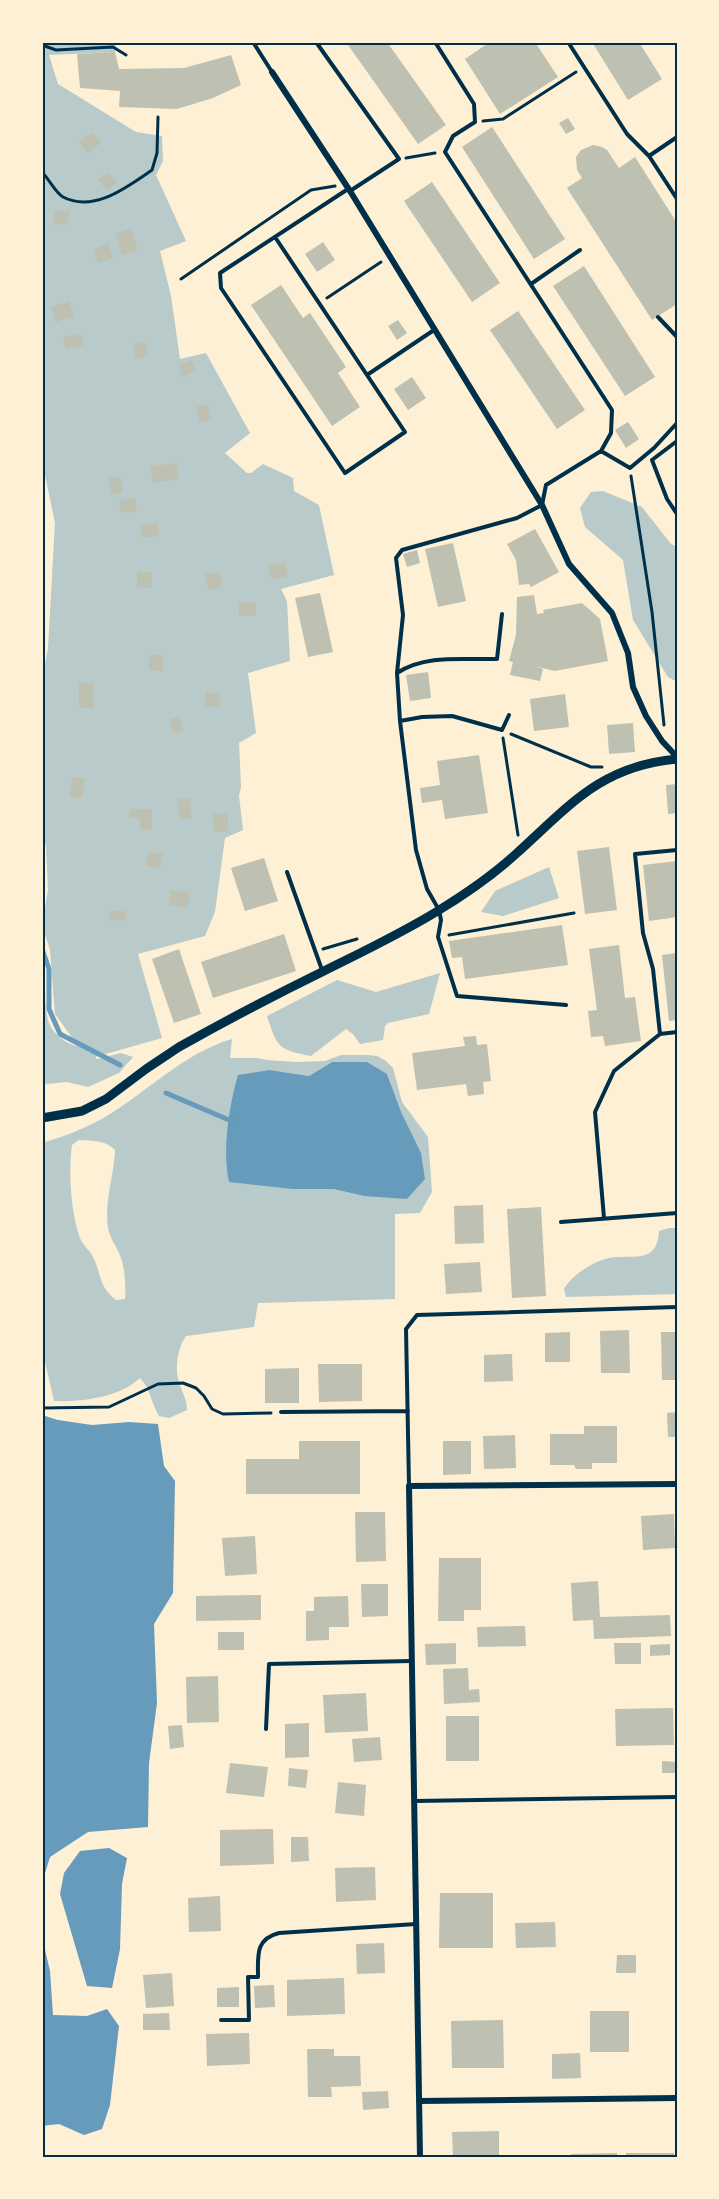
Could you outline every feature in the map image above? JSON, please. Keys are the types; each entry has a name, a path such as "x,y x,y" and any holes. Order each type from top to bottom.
{"street":[{"path":"272,72 348,188 542,505 569,564 612,613 628,652 633,687 646,716 662,741 677,758"},
{"path":"42,1118 82,1111 106,1099 179,1047 322,971 410,928 439,910 520,850 559,813 617,773 641,764 677,758"},
{"path":"420,2157 409,1486 677,1484"},
{"path":"418,2101 677,2098"}],"lane":[{"path":"253,42 272,72"},
{"path":"275,237 405,432 345,473 221,288 220,273 348,188 399,159 316,42"},
{"path":"435,42 474,104 475,122 453,136 445,152 612,410 611,434 601,451 546,485 542,505 518,518 402,550 396,558 403,615 397,674 400,721 416,850 427,889 439,910 441,920 438,937 457,996 566,1005"},
{"path":"568,42 627,134 649,156 677,199"},
{"path":"649,156 677,137"},
{"path":"531,284 580,250"},
{"path":"658,317 677,337"},
{"path":"367,375 435,329"},
{"path":"601,451 630,468 654,448 677,423"},
{"path":"652,460 677,441"},
{"path":"654,448 652,460 667,499 677,514"},
{"path":"397,674 412,664 431,660 497,659 502,614"},
{"path":"400,721 422,717 452,716 502,730 509,714"},
{"path":"660,1034 653,969 643,933 634,854 677,850"},
{"path":"287,872 322,971"},
{"path":"604,1218 595,1112 614,1071 660,1034 677,1032"},
{"path":"561,1222 677,1213"},
{"path":"409,1486 406,1329 417,1315 677,1308"},
{"path":"280,1412 408,1411"},
{"path":"266,1729 269,1664 412,1661"},
{"path":"415,1801 677,1797"},
{"path":"221,2020 249,2020 248,1977 258,1977 258,1957 261,1944 267,1936 279,1933 416,1924"}],"path":[{"path":"42,45 56,50 113,47 126,55"},
{"path":"475,122 503,119 583,67"},
{"path":"42,172 61,196 82,203 107,197 152,170 157,153 158,117"},
{"path":"399,159 445,152"},
{"path":"181,279 311,190 348,188"},
{"path":"319,303 369,270"},
{"path":"630,468 652,612 664,719 662,741"},
{"path":"502,730 591,767 611,768 617,773"},
{"path":"502,730 520,850"},
{"path":"438,937 574,913"},
{"path":"315,951 360,938"},
{"path":"42,1408 110,1407 158,1384 183,1383 196,1388 212,1409 223,1414 280,1412"}],"shaded area":[{"path":"42,42 116,42 115,52 49,55 58,84 136,132 162,136 163,161 156,175 186,241 160,251 171,296 180,359 206,353 250,433 225,453 247,473 251,473 263,464 293,478 294,491 319,505 334,575 281,589 287,601 290,661 248,673 256,733 239,743 241,787 239,796 243,830 225,838 215,912 205,936 138,954 162,1038 95,1057 97,1059 121,1053 133,1057 119,1073 88,1087 67,1082 46,1084 42,1078 42,950 48,1020 60,1038 78,1046 55,1014 50,950 42,925 48,890 46,845 42,839 42,680 48,648 55,523 42,461"},
{"path":"603,491 642,507 671,544 677,547 677,682 668,677 633,620 623,560 585,527 580,508 591,492"},
{"path":"549,867 559,898 503,916 481,912 495,891"},
{"path":"440,973 429,1014 388,1023 385,1026 383,1040 360,1044 346,1029 311,1056 300,1054 280,1045 273,1034 267,1016 337,980 376,992"},
{"path":"232,1039 230,1058 296,1062 325,1061 341,1055 368,1055 377,1056 393,1068 402,1102 428,1137 432,1192 420,1213 395,1214 395,1299 258,1303 254,1327 186,1336 180,1349 177,1369 187,1410 169,1418 159,1416 140,1378 111,1394 76,1401 54,1401 42,1349 42,1143 77,1131 102,1119 183,1062","holes":["332,1062 387,1074 402,1114 364,1196 333,1189 292,1189 270,1070 309,1076","79,1140 103,1143 115,1150 107,1218 110,1235 123,1263 125,1299 116,1300 106,1290 96,1263 78,1233 71,1195 70,1168 72,1145"]},
{"path":"677,1228 677,1294 566,1297 564,1289 582,1271 605,1259 647,1254 657,1243 659,1231"}],"water":[{"path":"332,1062 367,1062 387,1074 402,1114 421,1153 425,1179 407,1199 364,1196 333,1189 292,1189 229,1182 226,1156 228,1128 238,1075 270,1070 309,1076"},
{"path":"42,1415 92,1425 129,1422 158,1424 164,1466 175,1481 173,1593 154,1624 157,1703 149,1763 148,1827 88,1832 50,1857 42,1883"},
{"path":"109,1848 127,1858 122,1884 120,1949 112,1988 87,1986 60,1894 64,1873 80,1851"},
{"path":"42,1937 50,1971 53,2015 87,2016 107,2009 119,2026 110,2105 102,2129 84,2135 59,2124 42,2126"}],"building":[{"path":"346,42 387,42 446,125 418,144"},
{"path":"490,42 535,42 558,77 500,114 465,59"},
{"path":"592,42 639,42 662,79 628,100"},
{"path":"115,52 119,69 184,68 231,55 241,85 213,98 177,109 119,107 120,91 80,88 77,54"},
{"path":"568,118 575,129 566,134 559,123"},
{"path":"492,127 565,239 534,259 462,147"},
{"path":"93,132 101,143 87,153 79,142"},
{"path":"593,145 607,150 619,168 635,157 677,223 677,304 652,320 567,188 582,178 577,170 576,157 581,150"},
{"path":"108,172 117,183 107,191 98,180"},
{"path":"432,182 500,283 472,302 404,201"},
{"path":"54,211 69,211 68,225 54,224"},
{"path":"130,229 138,250 122,255 115,234"},
{"path":"323,242 335,260 317,272 305,254"},
{"path":"108,243 113,258 98,263 93,249"},
{"path":"584,266 655,377 625,396 553,286"},
{"path":"281,285 303,318 310,313 346,367 338,373 360,407 332,426 251,305"},
{"path":"69,301 74,316 56,322 51,307"},
{"path":"518,311 585,410 557,429 490,330"},
{"path":"398,320 407,333 397,340 388,326"},
{"path":"81,333 84,345 66,350 63,338"},
{"path":"145,341 148,356 136,359 133,344"},
{"path":"192,360 196,372 182,377 178,365"},
{"path":"412,377 426,398 408,410 394,389"},
{"path":"208,404 211,419 200,422 196,407"},
{"path":"628,422 639,439 626,448 615,430"},
{"path":"176,463 179,479 153,483 150,467"},
{"path":"121,477 123,493 111,494 109,478"},
{"path":"135,498 137,511 121,513 119,500"},
{"path":"157,522 159,536 142,538 140,525"},
{"path":"535,529 559,572 531,587 529,584 519,585 516,560 507,544"},
{"path":"453,543 466,601 438,607 425,549"},
{"path":"417,550 420,563 407,567 403,554"},
{"path":"284,562 288,576 272,580 268,566"},
{"path":"137,571 152,572 152,588 137,587"},
{"path":"219,572 222,587 208,590 205,574"},
{"path":"320,593 333,652 308,657 295,598"},
{"path":"534,595 537,614 544,613 543,610 582,603 600,619 608,661 555,671 534,666 543,669 540,681 510,675 513,662 509,661 516,635 517,597"},
{"path":"239,602 256,602 256,616 239,616"},
{"path":"149,655 163,655 163,671 149,670"},
{"path":"428,672 431,698 410,701 406,675"},
{"path":"79,683 94,683 94,708 79,708"},
{"path":"206,692 220,694 219,707 205,706"},
{"path":"565,694 569,727 534,731 530,699"},
{"path":"180,717 183,731 173,733 170,719"},
{"path":"633,723 635,752 609,754 607,725"},
{"path":"479,755 488,813 445,819 442,800 422,803 420,788 440,785 437,761"},
{"path":"72,777 85,779 82,798 69,797"},
{"path":"677,784 677,813 668,814 666,785"},
{"path":"190,798 192,818 179,819 177,799"},
{"path":"130,809 152,809 152,830 140,830 140,818 130,818"},
{"path":"213,814 228,814 228,831 214,832"},
{"path":"609,847 617,910 585,914 577,851"},
{"path":"148,852 163,854 160,869 146,866"},
{"path":"264,858 278,901 245,911 231,868"},
{"path":"677,861 677,917 649,921 643,865"},
{"path":"171,890 190,893 187,908 169,905"},
{"path":"110,910 125,911 125,921 109,920"},
{"path":"562,925 568,965 465,979 462,957 452,958 449,941"},
{"path":"284,934 296,971 213,998 201,962"},
{"path":"619,945 625,998 635,997 641,1041 605,1046 603,1036 591,1037 588,1011 597,1010 589,949"},
{"path":"179,949 201,1014 174,1023 152,959"},
{"path":"677,953 677,1020 669,1021 662,955"},
{"path":"476,1036 477,1045 487,1044 491,1081 483,1082 484,1094 468,1096 466,1084 417,1090 412,1053 465,1046 463,1037"},
{"path":"483,1205 484,1243 455,1244 454,1206"},
{"path":"541,1207 546,1296 512,1298 507,1209"},
{"path":"480,1262 482,1292 446,1294 444,1264"},
{"path":"629,1330 630,1373 601,1373 600,1331"},
{"path":"570,1332 570,1362 545,1362 545,1333"},
{"path":"661,1332 677,1332 677,1380 662,1380"},
{"path":"512,1354 513,1381 484,1382 484,1355"},
{"path":"318,1364 362,1364 362,1401 319,1402"},
{"path":"299,1368 299,1403 265,1403 265,1369"},
{"path":"677,1412 677,1437 668,1437 667,1413"},
{"path":"584,1426 617,1426 617,1463 592,1463 592,1469 576,1469 574,1465 550,1465 550,1434 584,1434"},
{"path":"515,1435 516,1468 484,1469 483,1436"},
{"path":"299,1441 360,1441 360,1494 246,1494 246,1459 299,1459"},
{"path":"443,1441 471,1441 471,1474 443,1475"},
{"path":"355,1512 385,1512 386,1561 356,1562"},
{"path":"674,1514 675,1548 643,1550 641,1516"},
{"path":"255,1536 257,1574 225,1576 222,1538"},
{"path":"439,1558 481,1558 481,1610 464,1610 464,1621 438,1621"},
{"path":"598,1581 600,1617 670,1615 671,1636 594,1639 593,1620 573,1621 571,1583"},
{"path":"361,1584 388,1584 388,1616 362,1617"},
{"path":"261,1595 261,1620 196,1621 196,1596"},
{"path":"348,1596 349,1627 329,1627 329,1640 306,1641 306,1611 314,1611 314,1597"},
{"path":"525,1626 526,1646 478,1647 477,1627"},
{"path":"218,1632 244,1632 244,1650 218,1650"},
{"path":"456,1643 456,1664 426,1665 425,1644"},
{"path":"614,1643 641,1643 641,1664 615,1664"},
{"path":"670,1644 670,1655 650,1656 650,1645"},
{"path":"468,1668 469,1690 479,1689 480,1702 444,1704 443,1669"},
{"path":"218,1676 219,1722 187,1723 186,1677"},
{"path":"366,1693 368,1731 325,1733 323,1695"},
{"path":"673,1708 674,1745 616,1746 615,1709"},
{"path":"446,1716 479,1716 479,1761 446,1761"},
{"path":"309,1723 309,1757 285,1758 285,1724"},
{"path":"182,1725 184,1747 170,1749 168,1726"},
{"path":"380,1737 382,1760 354,1762 352,1739"},
{"path":"662,1761 677,1762 677,1773 662,1773"},
{"path":"230,1763 268,1767 264,1797 226,1793"},
{"path":"289,1768 308,1770 306,1788 288,1786"},
{"path":"338,1782 366,1785 364,1816 335,1813"},
{"path":"273,1829 274,1864 220,1866 220,1830"},
{"path":"291,1837 308,1837 309,1861 291,1862"},
{"path":"375,1867 376,1900 336,1902 335,1868"},
{"path":"440,1893 493,1893 493,1948 439,1948"},
{"path":"220,1896 221,1931 189,1932 188,1898"},
{"path":"555,1922 556,1947 516,1948 515,1923"},
{"path":"384,1943 385,1973 357,1974 356,1944"},
{"path":"617,1955 636,1955 636,1973 616,1973"},
{"path":"172,1973 174,2006 146,2008 143,1975"},
{"path":"344,1978 345,2014 287,2016 287,1980"},
{"path":"274,1985 275,2007 255,2008 254,1986"},
{"path":"239,1987 239,2007 217,2007 217,1988"},
{"path":"590,2011 629,2011 629,2052 590,2052"},
{"path":"169,2013 170,2030 143,2030 143,2014"},
{"path":"503,2020 504,2068 452,2068 451,2021"},
{"path":"249,2033 250,2064 207,2066 206,2034"},
{"path":"307,2049 334,2049 334,2056 360,2056 361,2086 331,2087 332,2097 308,2097"},
{"path":"580,2053 581,2078 552,2079 552,2054"},
{"path":"388,2091 389,2108 363,2110 362,2092"},
{"path":"499,2131 499,2157 453,2157 452,2132"},
{"path":"617,2153 617,2157 571,2157 571,2154"},
{"path":"626,2153 674,2153 674,2157 626,2157"}],"waterway":[{"path":"42,867 42,878"},
{"path":"42,949 49,969 49,1009 60,1034 120,1065"},
{"path":"166,1093 236,1123"}]}
